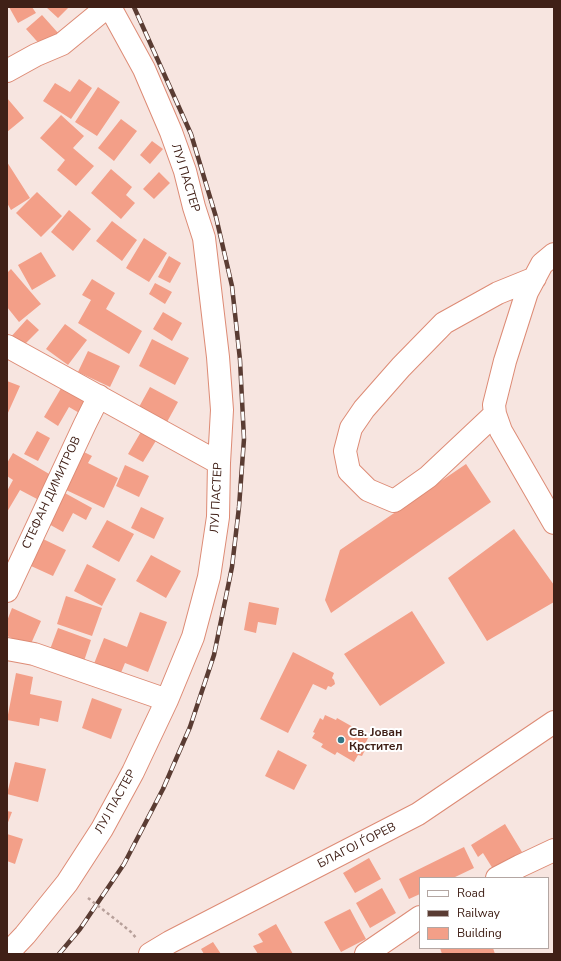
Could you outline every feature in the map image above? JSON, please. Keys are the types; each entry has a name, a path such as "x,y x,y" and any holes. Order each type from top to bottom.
{"street":[{"path":"7,71 36,54 62,44 108,7"},
{"name":"ЛУЈ ПАСТЕР","path":"7,954 26,935 67,883 90,847 133,772 167,700 193,637 209,577 218,516 222,410 218,349 204,238 185,171 171,132 144,68 108,7"},
{"path":"554,254 542,264 528,292 505,361 494,405 495,414 501,430 554,524"},
{"path":"495,414 428,477 394,501 368,490 349,471 345,451 351,428 364,409 401,367 444,323 498,293 535,278"},
{"path":"7,346 219,463"},
{"name":"СТЕФАН ДИМИТРОВ","path":"7,591 99,396"},
{"path":"7,649 34,654 167,700"},
{"name":"БЛАГОЈ ЃОРЕВ","path":"150,954 177,938 418,814 554,722"},
{"path":"499,877 554,850"},
{"path":"366,954 419,918"}],"path":[{"path":"88,898 131,932"}],"building":[{"path":"9,7 32,7 36,13 18,23"},
{"path":"46,7 69,7 58,18"},
{"path":"42,15 59,34 43,48 26,29"},
{"path":"79,79 92,88 71,119 43,101 55,83 70,92"},
{"path":"98,87 120,102 97,136 75,122"},
{"path":"7,98 24,118 7,132"},
{"path":"61,115 84,136 73,148 94,166 76,186 57,170 65,160 40,138"},
{"path":"121,119 137,131 114,161 98,148"},
{"path":"152,141 163,149 150,164 140,155"},
{"path":"7,162 30,198 11,210 7,203"},
{"path":"111,169 132,187 126,195 135,203 121,219 91,193"},
{"path":"159,172 170,183 154,199 143,189"},
{"path":"37,192 62,216 41,237 16,213"},
{"path":"69,210 91,229 73,251 51,232"},
{"path":"112,221 137,240 122,261 96,241"},
{"path":"144,238 167,253 149,282 126,268"},
{"path":"41,252 56,276 32,290 18,265"},
{"path":"169,256 181,263 170,283 158,277"},
{"path":"11,269 41,304 19,322 7,307 7,273"},
{"path":"92,279 115,293 106,309 142,331 129,354 78,323 91,300 82,295"},
{"path":"155,283 172,292 165,304 149,294"},
{"path":"163,312 182,323 172,341 153,329"},
{"path":"27,319 39,330 20,349 9,339"},
{"path":"65,324 87,340 68,365 46,349"},
{"path":"152,339 189,358 175,385 139,366"},
{"path":"88,351 120,366 110,387 78,372"},
{"path":"7,381 20,386 7,415"},
{"path":"63,385 89,400 81,414 69,407 58,426 44,417"},
{"path":"150,387 178,402 167,422 139,407"},
{"path":"142,430 157,439 143,462 128,454"},
{"path":"37,431 50,438 38,461 24,454"},
{"path":"82,451 92,456 88,463 118,478 104,508 64,489"},
{"path":"13,453 51,475 37,499 20,490 7,512 7,491 13,480 7,476 7,463"},
{"path":"466,464 491,502 331,613 325,600 340,550"},
{"path":"125,465 149,476 139,497 116,486"},
{"path":"63,492 92,508 86,520 73,513 63,532 47,523"},
{"path":"141,507 164,518 154,539 131,528"},
{"path":"107,520 134,534 119,562 92,547"},
{"path":"514,529 554,585 554,602 487,641 448,578"},
{"path":"43,539 66,550 53,576 31,566"},
{"path":"151,555 181,571 166,598 136,581"},
{"path":"87,564 116,579 102,606 74,591"},
{"path":"66,596 102,608 92,636 57,624"},
{"path":"249,602 279,608 276,625 258,622 256,633 244,630"},
{"path":"12,608 41,621 30,646 7,636 7,621"},
{"path":"412,611 445,663 380,706 344,654"},
{"path":"140,612 167,622 148,672 125,663 118,680 92,669 104,638 127,647"},
{"path":"58,628 91,640 83,664 49,652"},
{"path":"293,652 334,673 332,678 335,684 331,687 328,686 326,690 313,684 288,733 260,719"},
{"path":"16,673 33,677 30,694 62,701 58,722 40,718 39,726 7,720"},
{"path":"92,698 122,709 111,739 82,728"},
{"name":"Св. Јован Крстител","path":"325,715 336,720 337,718 368,738 366,742 367,746 362,756 358,755 354,762 337,752 335,755 321,747 323,744 312,738 315,733 313,732 320,718 323,720"},
{"path":"278,750 307,765 294,790 265,776"},
{"path":"15,762 46,769 38,802 7,794"},
{"path":"7,811 12,812 7,825"},
{"path":"505,824 522,852 493,869 483,853 478,857 471,845"},
{"path":"7,834 23,839 15,864 7,861"},
{"path":"464,847 474,868 455,877 419,877 419,894 409,899 399,879"},
{"path":"369,858 381,879 355,893 343,873"},
{"path":"382,888 396,913 370,928 356,903"},
{"path":"350,909 366,939 341,952 324,922"},
{"path":"276,924 293,954 258,954 253,946 263,942 258,934"},
{"path":"213,942 221,954 204,954 201,949"},
{"path":"440,949 493,949 495,954 442,954"}],"railway":[{"path":"59,954 80,929 124,864 163,789 190,727 214,655 232,567 239,507 244,439 240,360 232,286 216,217 191,134 134,7"}],"place":[{"name":"Св. Јован Крстител","path":"341,740"}]}
